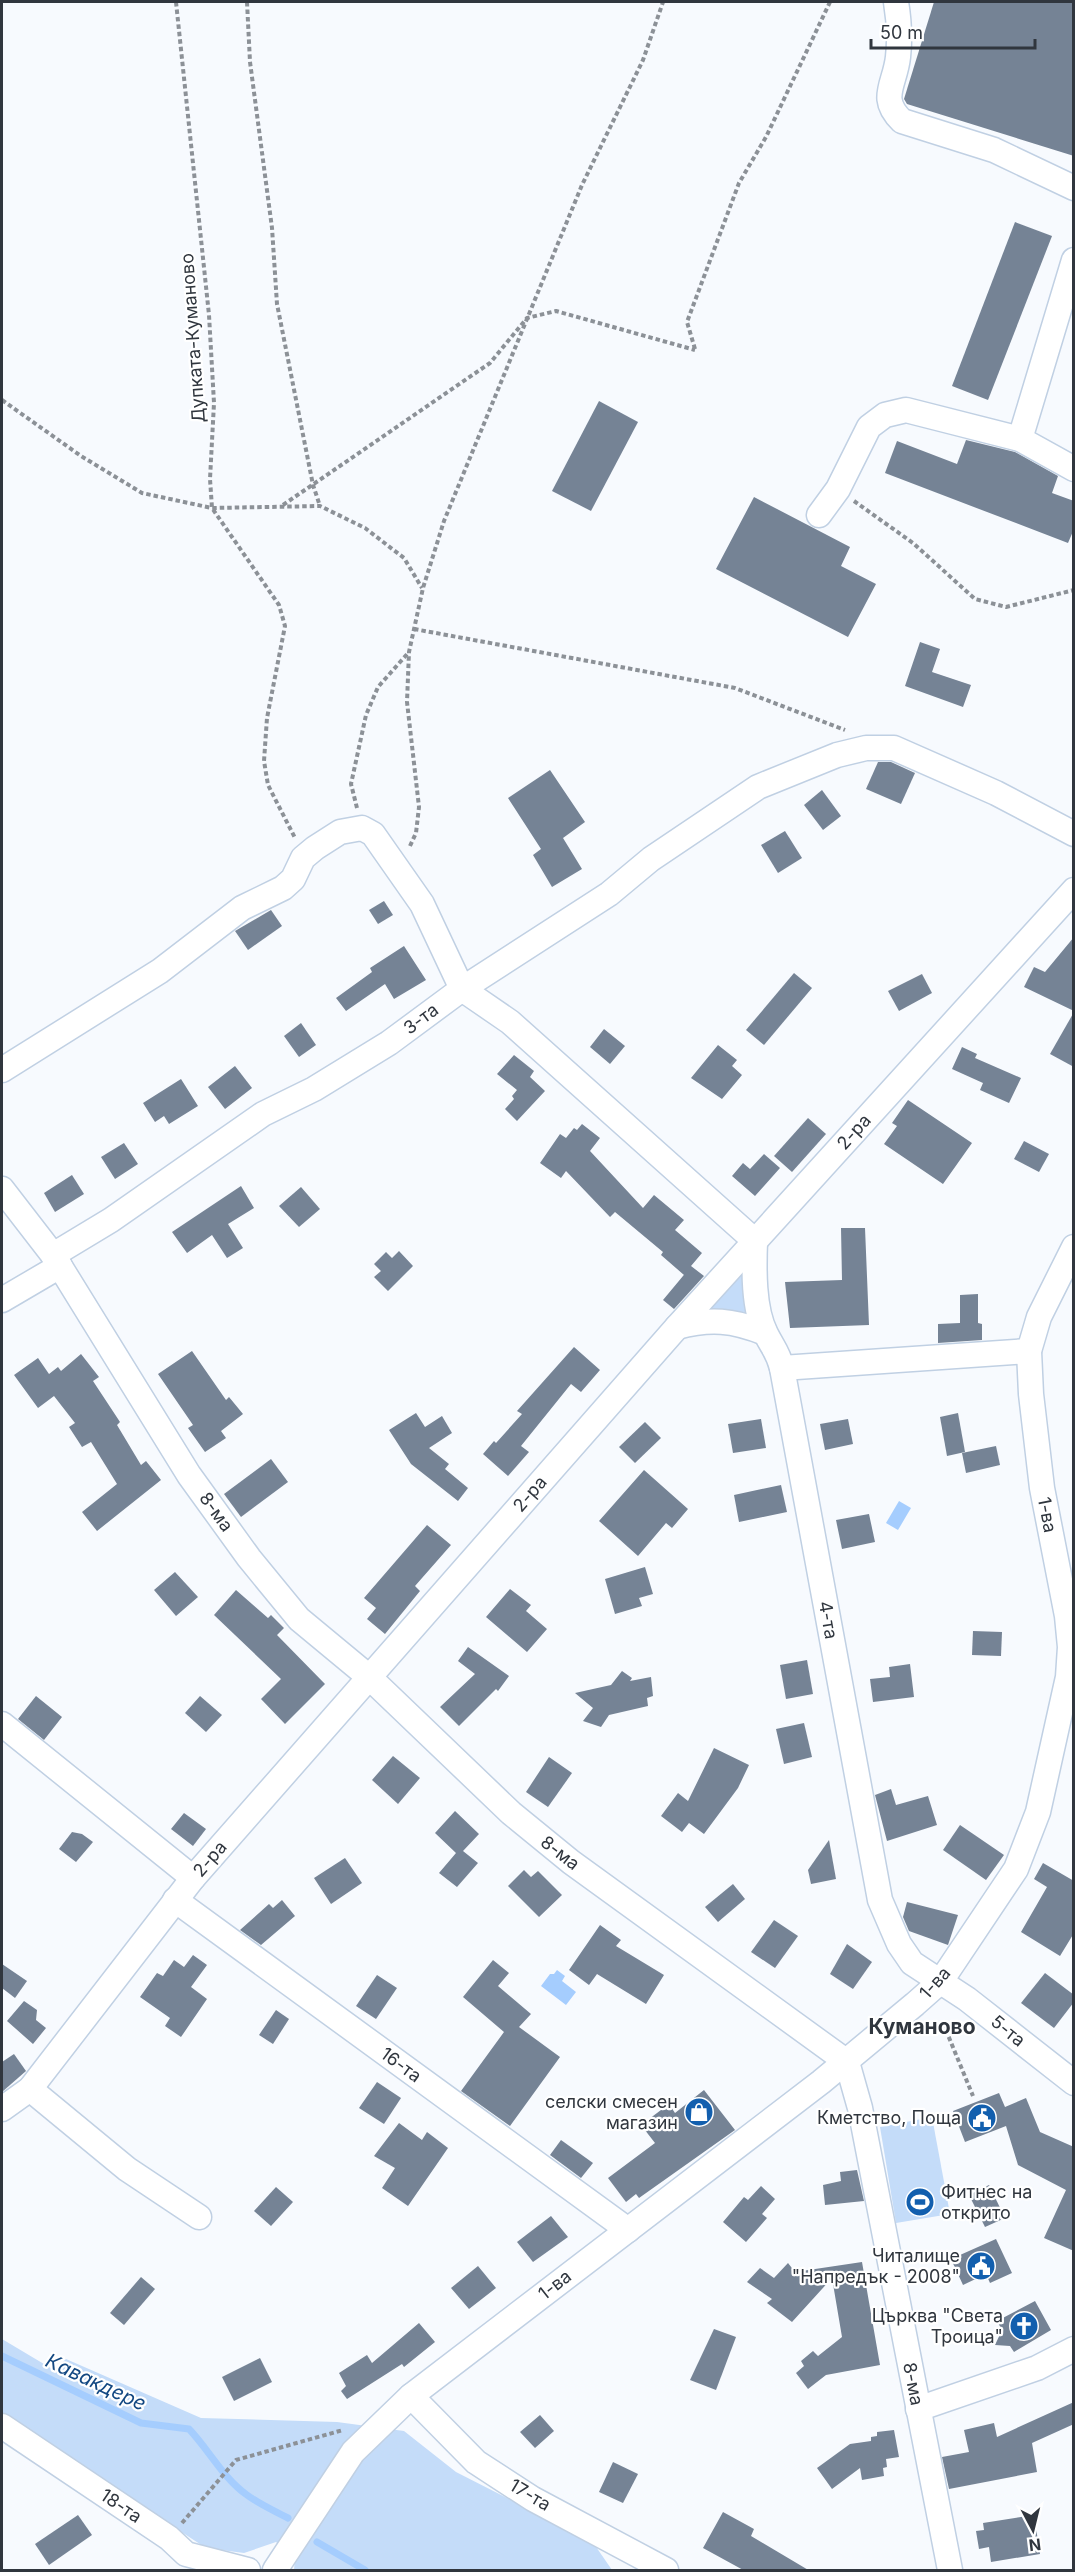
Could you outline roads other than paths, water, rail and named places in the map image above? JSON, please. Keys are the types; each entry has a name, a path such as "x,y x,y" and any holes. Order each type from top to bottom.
{"street":[{"path":"896,2 898,59 888,94 891,110 902,121 994,150 1074,188"},
{"path":"1020,439 1074,260"},
{"path":"819,515 838,489 869,427 885,415 906,410 1020,439 1074,469"},
{"name":"3-та","path":"2,1300 111,1220 263,1114 314,1089 389,1043 462,989 609,894 651,859 758,787 837,755 866,748 894,748 996,793 1074,834"},
{"path":"2,1070 160,971 242,908 284,888 293,879 303,858 340,832 362,828 373,834 422,904 462,989 510,1022 755,1241"},
{"name":"2-ра","path":"2,2109 30,2089 193,1878 369,1677 677,1327 1074,890"},
{"name":"8-ма","path":"2,1189 56,1260 189,1475 249,1558 299,1619 369,1677 465,1772 562,1855 847,2062 860,2108 950,2571"},
{"name":"4-та","path":"755,1241 753,1279 765,1333 777,1350 782,1368 880,1900 899,1944 912,1963 941,1981"},
{"name":"1-ва","path":"274,2571 353,2452 411,2396 847,2062 941,1981 1016,1869 1038,1812 1068,1677 1070,1647 1067,1616 1042,1488 1031,1394 1029,1351 1039,1317 1074,1247"},
{"path":"677,1327 701,1320 727,1320 765,1333"},
{"path":"782,1368 1029,1351"},
{"path":"2,1724 193,1878"},
{"name":"16-та","path":"175,1900 628,2230"},
{"name":"5-та","path":"941,1981 1074,2083"},
{"path":"30,2089 127,2169 199,2217"},
{"path":"918,2409 1037,2368 1074,2349"},
{"name":"17-та","path":"411,2396 476,2462 533,2499 666,2571"},
{"name":"18-та","path":"2,2427 170,2538 186,2554 248,2571"}],"water":[{"path":"899,1501 911,1508 898,1530 886,1523"},
{"path":"557,1970 565,1976 562,1981 576,1992 566,2005 541,1986 550,1974 554,1974"}],"waterway":[{"name":"Кавакдере","path":"2,2356 141,2423 189,2429 238,2488 256,2501 288,2518"},
{"name":"Кавакдере","path":"317,2542 365,2570"}],"place":[{"name":"селски смесен магазин","path":"699,2112"},
{"name":"Кметство, Поща","path":"982,2118"},
{"name":"Фитнес на открито","path":"920,2202"},
{"name":"Читалище \"Напредък - 2008\"","path":"981,2266"},
{"name":"Църква \"Света Троица\"","path":"1024,2326"}],"district":[{"name":"Куманово","path":"922,2027"}]}
